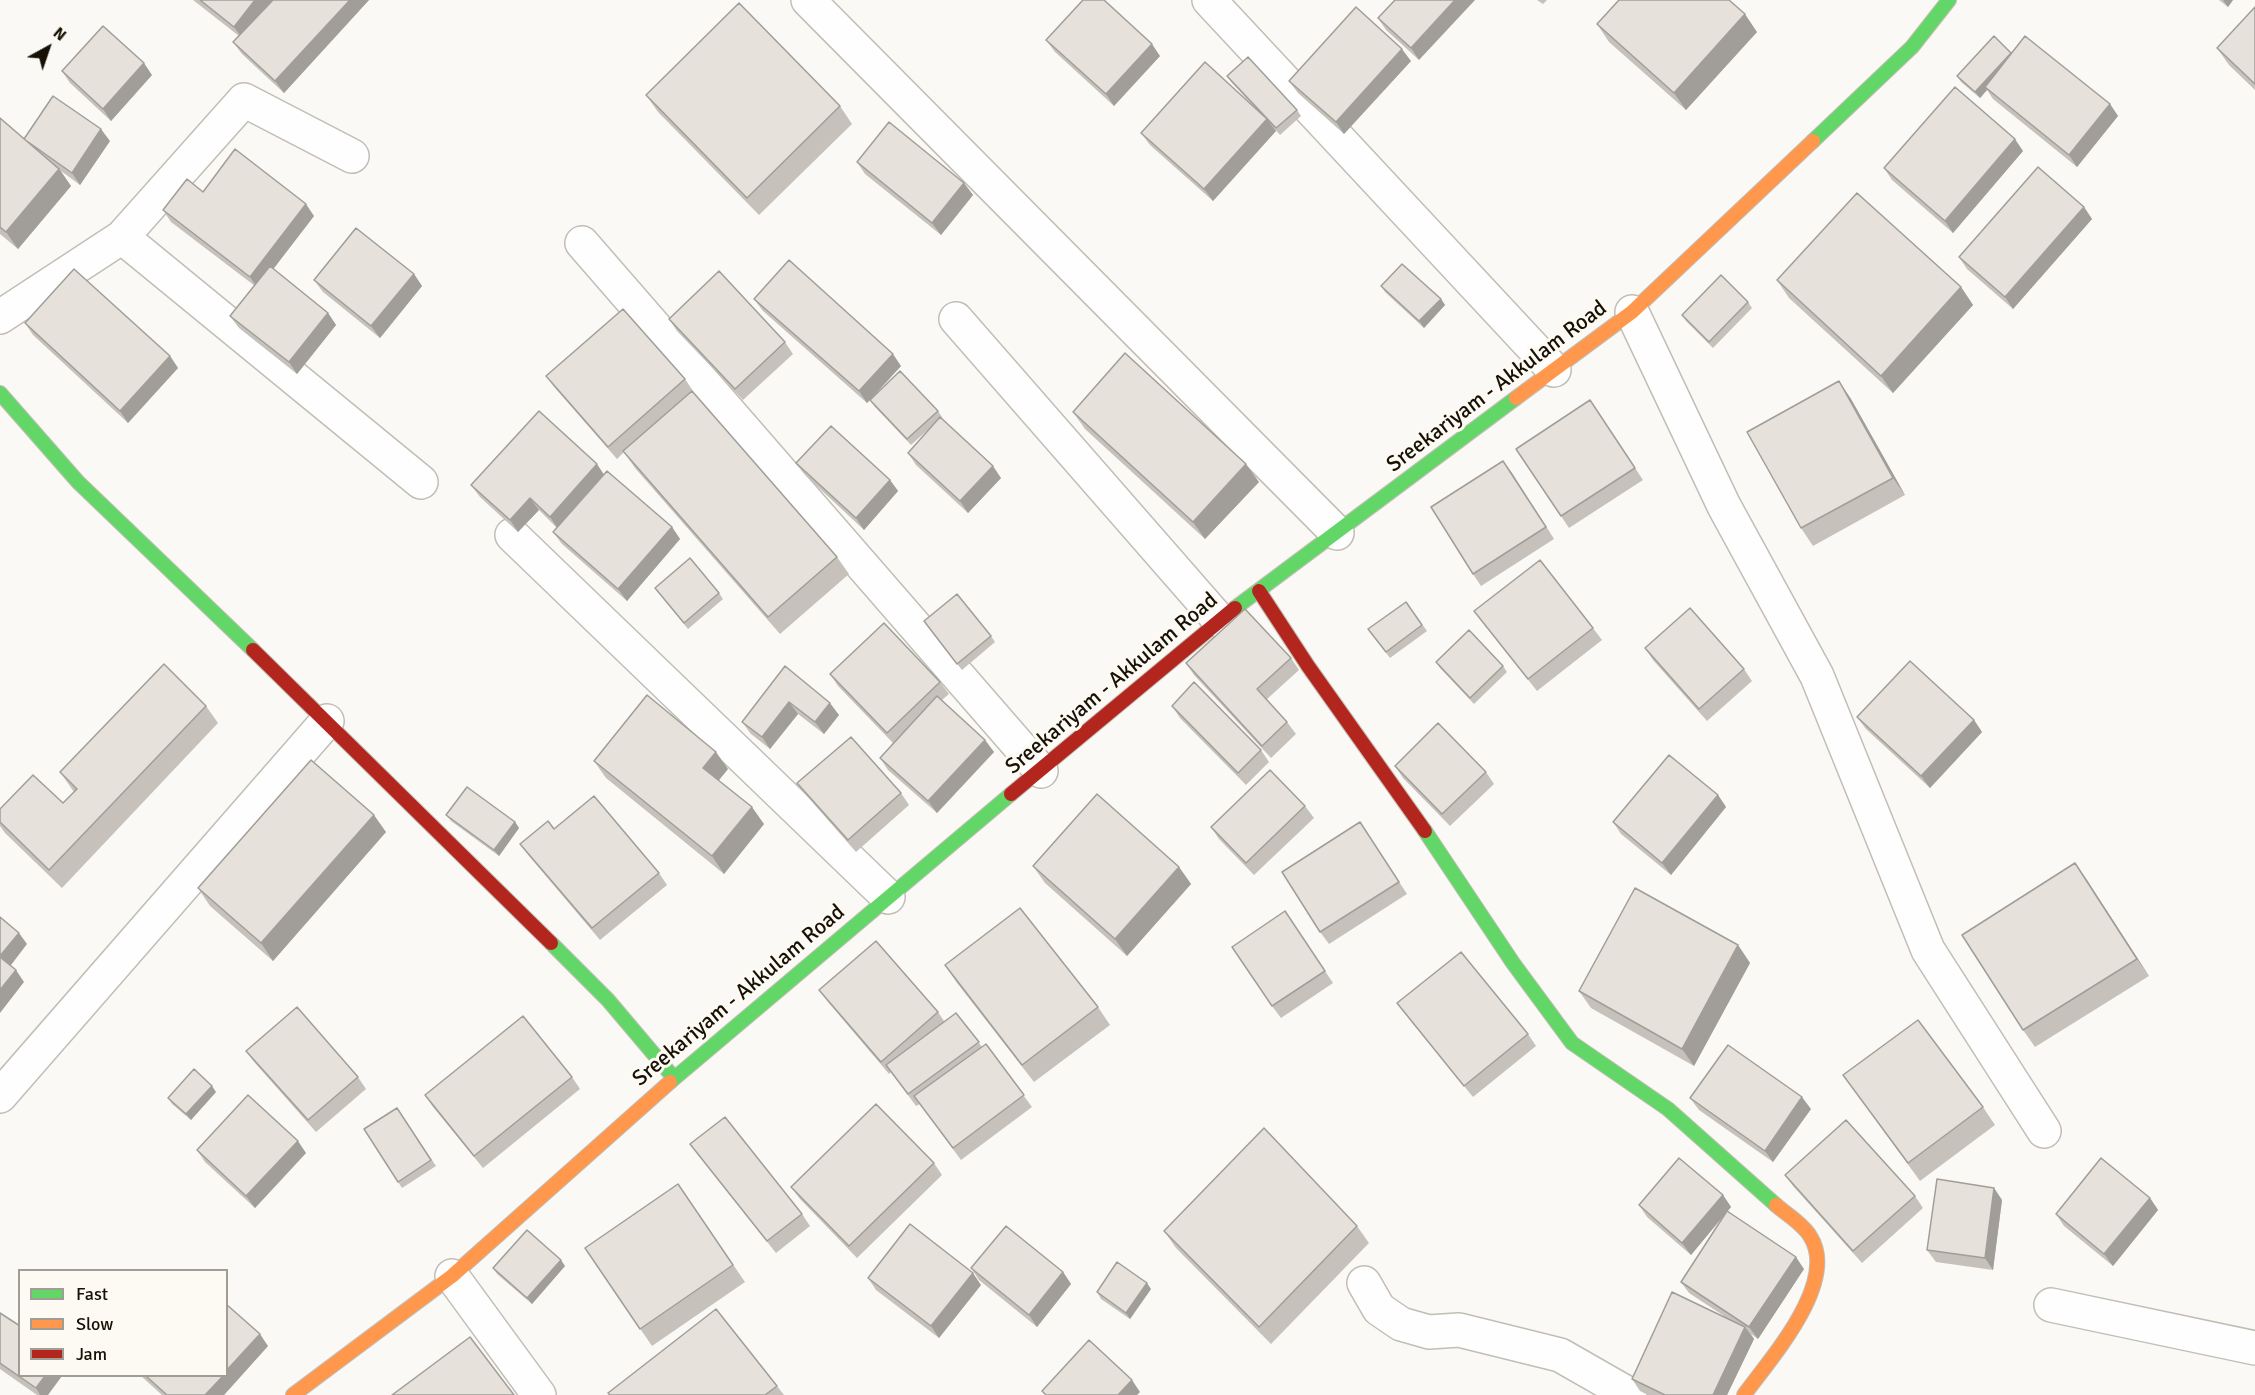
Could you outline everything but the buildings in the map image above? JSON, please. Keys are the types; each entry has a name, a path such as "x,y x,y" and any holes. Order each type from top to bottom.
{"main road":[{"name":"Sreekariyam - Akkulam Road","path":"293,1395 452,1276 674,1078 1219,620 1632,312 1912,47 1949,0"},
{"path":"0,393 78,482 327,721 608,1000 674,1078"},
{"path":"1259,591 1308,666 1418,821 1513,963 1572,1042 1668,1109 1810,1235 1818,1261 1813,1286 1802,1312 1744,1395"}],"street":[{"path":"808,0 1337,533"},
{"path":"1209,0 1554,370"},
{"path":"0,317 122,237 244,100 352,156"},
{"path":"122,237 421,482"},
{"path":"582,243 1041,771"},
{"path":"1632,312 1724,507 1817,676 1928,951 2044,1131"},
{"path":"956,319 1219,620"},
{"path":"512,535 888,897"},
{"path":"0,1096 327,721"},
{"path":"452,1276 539,1395"},
{"path":"1364,1283 1380,1309 1401,1324 1429,1332 1459,1330 1560,1355 1630,1395"},
{"path":"2051,1305 2255,1348"}],"traffic: fast":[{"path":"1813,141 1912,47 1949,0"},
{"path":"0,393 78,482 253,650"},
{"path":"1235,608 1516,398"},
{"path":"670,1082 1011,794"},
{"path":"1425,831 1513,963 1572,1043 1668,1109 1776,1205"},
{"path":"551,943 608,1000 674,1078"}],"traffic: slow":[{"path":"1516,398 1632,312 1813,141"},
{"path":"293,1395 452,1276 670,1082"},
{"path":"1744,1395 1798,1319 1809,1297 1816,1275 1817,1255 1810,1236 1799,1223 1776,1205"}],"traffic: jam":[{"path":"1259,591 1308,666 1425,831"},
{"path":"1011,794 1235,608"},
{"path":"253,650 551,943"}]}
